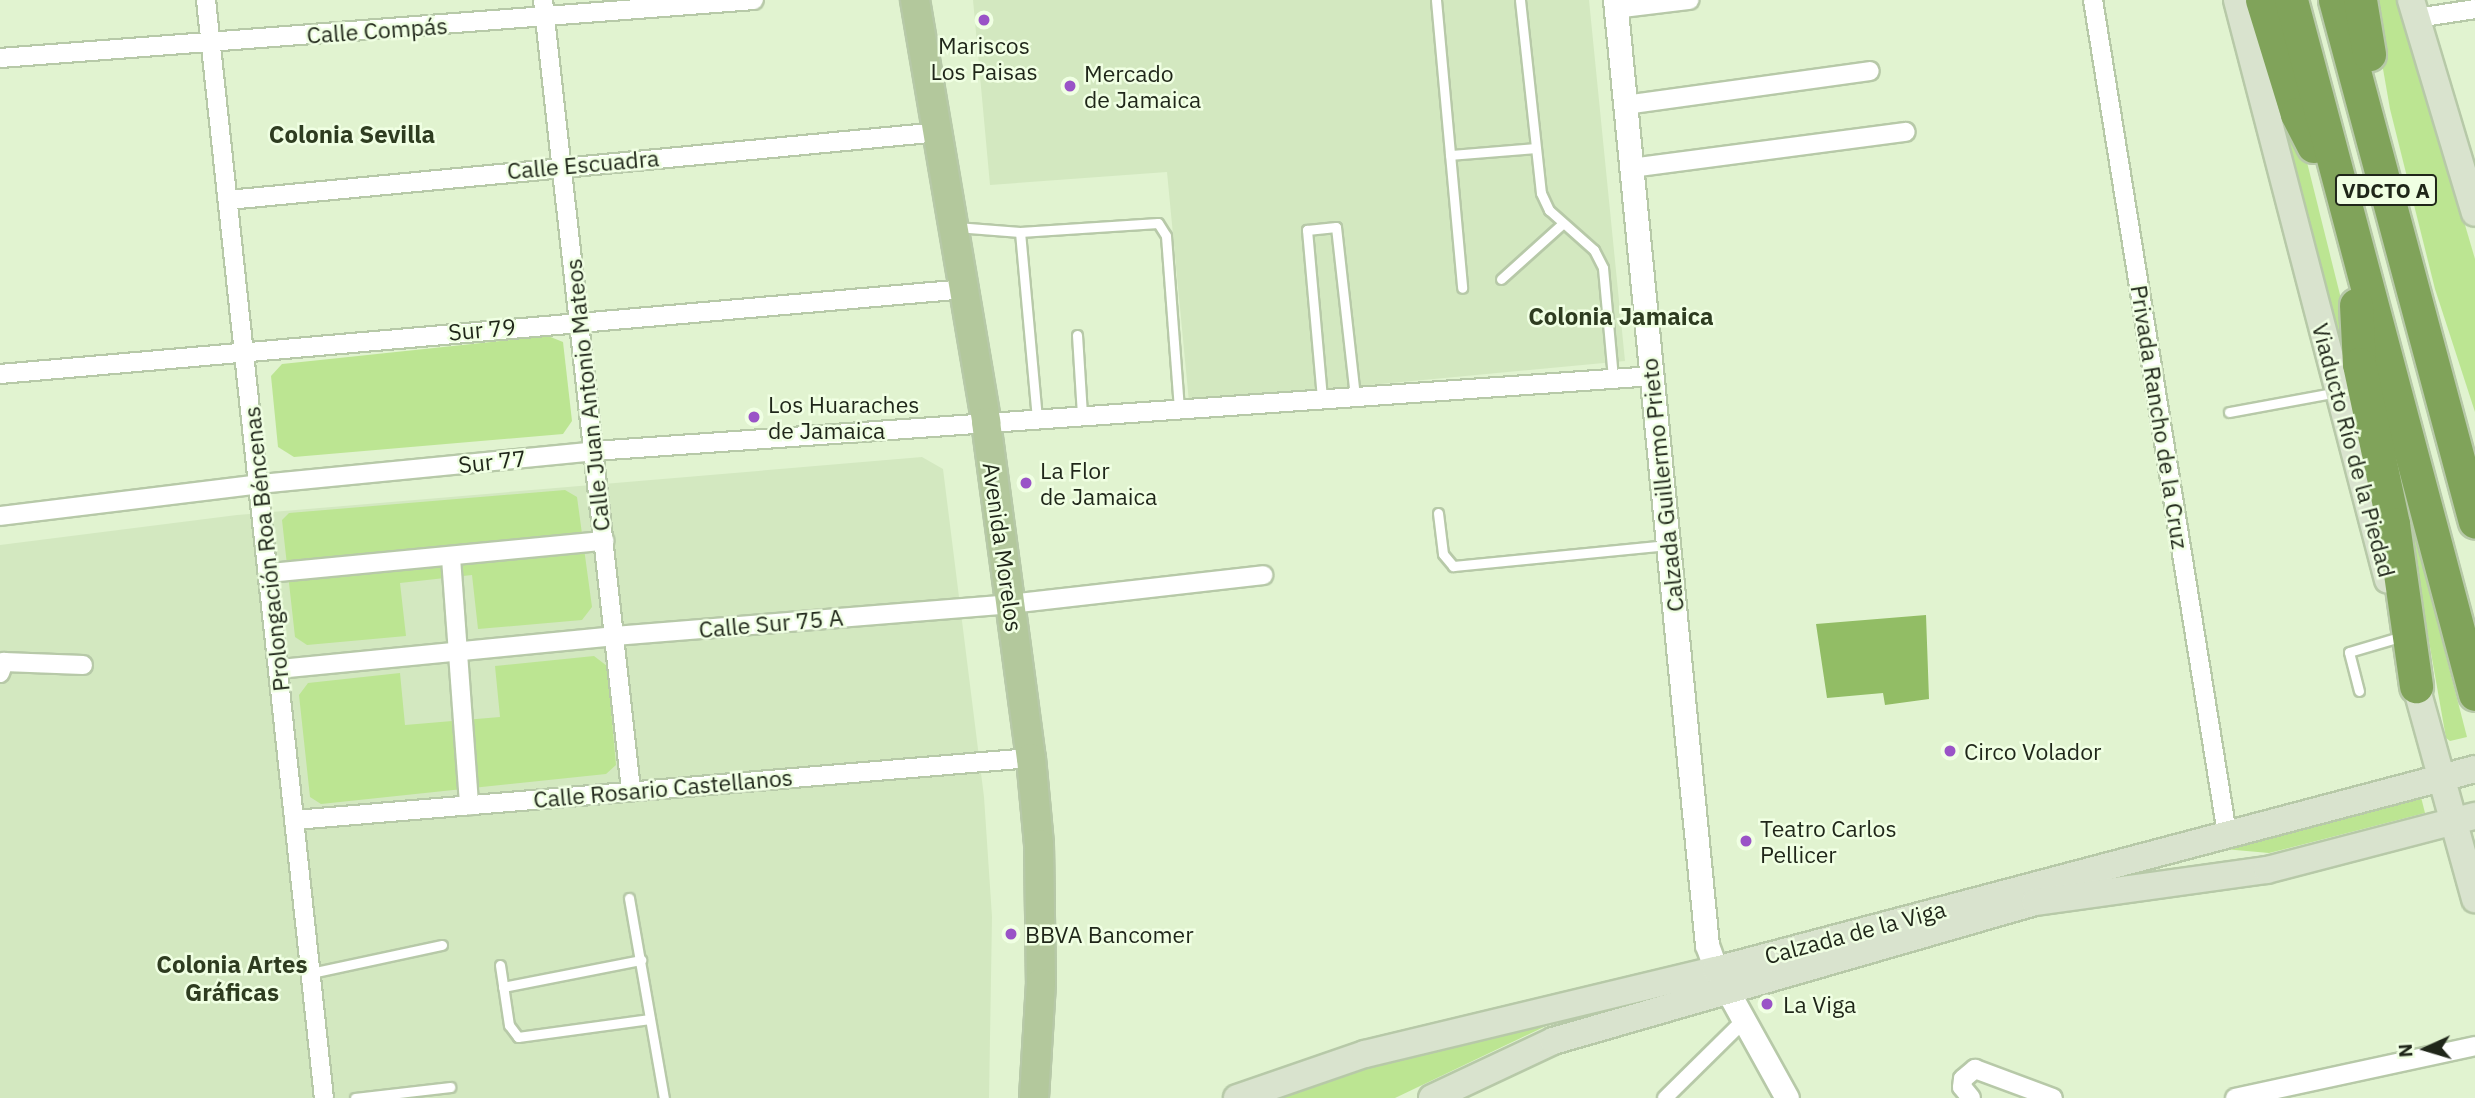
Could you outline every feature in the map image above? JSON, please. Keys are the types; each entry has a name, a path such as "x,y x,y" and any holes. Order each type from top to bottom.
{"highway":[{"path":"2262,0 2297,114 2336,178"},
{"name":"VDCTO A","path":"2291,0 2336,178 2475,694"},
{"name":"VDCTO A","path":"2335,0 2475,522"},
{"path":"2360,0 2383,129 2389,202"},
{"path":"2360,268 2355,317 2359,365 2398,549 2416,687"},
{"path":"2414,294 2445,356 2475,444"}],"main road":[{"name":"Avenida Morelos","path":"915,0 986,422 1031,758 1039,844 1041,982 1034,1098"},
{"name":"Viaducto Río de la Piedad","path":"2237,0 2416,687 2442,778 2465,818 2475,899"},
{"path":"2414,9 2475,213"},
{"name":"Calzada de la Viga","path":"1432,1098 1502,1062 1553,1041 1721,979 2079,871 2475,769"},
{"name":"Calzada de la Viga","path":"1237,1098 1365,1054 1617,994 1721,979 2035,902 2267,870 2465,818"},
{"path":"2079,871 2130,873 2164,883"},
{"path":"1502,1062 1617,994"}],"street":[{"name":"Prolongación Roa Béncenas","path":"206,0 324,1098"},
{"name":"Calle Compás","path":"0,58 211,43 544,9 754,0"},
{"path":"1615,5 1689,0"},
{"name":"Privada Rancho de la Cruz","path":"2092,0 2227,834"},
{"name":"Calzada Guillermo Prieto","path":"1615,5 1707,945 1721,979 1787,1098"},
{"name":"Calle Juan Antonio Mateos","path":"544,9 631,789"},
{"path":"2414,9 2475,9"},
{"path":"1625,105 1870,71"},
{"name":"Calle Escuadra","path":"228,200 561,166 939,132"},
{"path":"1631,168 1906,132"},
{"name":"Sur 79","path":"0,373 579,320 965,289"},
{"name":"Sur 77","path":"0,516 260,484 594,452 1179,407 1652,376"},
{"path":"269,573 451,558 604,541"},
{"path":"451,558 469,804"},
{"name":"Calle Sur 75 A","path":"279,669 614,636 1010,604 1262,575"},
{"path":"0,673 4,662 83,665"},
{"name":"Calle Rosario Castellanos","path":"295,820 631,789 1031,758"},
{"path":"1665,1098 1744,1020"},
{"path":"2235,1098 2475,1046"},
{"path":"1971,1098 1962,1087 1963,1079 1975,1069 2053,1098"}],"lane":[{"path":"1436,0 1462,288"},
{"path":"1523,2 1541,193 1562,224 1594,250 1603,268 1613,378"},
{"path":"1450,155 1535,148"},
{"path":"955,227 1020,232 1150,222 1163,229 1179,407"},
{"path":"1501,279 1562,224"},
{"path":"1322,398 1307,230 1336,227 1355,396"},
{"path":"1020,232 1037,419"},
{"path":"1077,335 1082,414"},
{"path":"2229,412 2339,392"},
{"path":"1438,513 1443,554 1453,566 1668,545"},
{"path":"2359,691 2349,652 2403,636"},
{"path":"629,898 664,1098"},
{"path":"311,973 442,945"},
{"path":"503,987 641,960"},
{"path":"500,965 509,1025 518,1037 650,1019"},
{"path":"355,1098 450,1087"}],"shaded area":[{"path":"973,0 1589,0 1625,361 1189,402 1167,172 990,185"},
{"path":"2371,0 2399,0 2475,259 2475,412 2435,289 2390,109"},
{"path":"2273,79 2301,138 2348,327 2346,368"},
{"path":"548,336 563,342 572,421 563,434 294,457 278,447 271,376 282,364"},
{"path":"922,457 943,469 984,797 992,917 989,1098 0,1098 0,545 237,515"},
{"path":"565,490 577,497 592,607 582,620 478,629 472,575 400,583 406,636 307,645 295,637 282,520 289,513"},
{"path":"2408,522 2412,524 2467,737 2450,741 2446,738"},
{"path":"1926,615 1929,699 1885,705 1883,693 1827,698 1816,624"},
{"path":"594,656 607,666 616,765 606,774 321,804 310,797 299,695 308,683 400,673 405,725 500,717 495,666"},
{"path":"2420,793 2425,813 2269,853 2224,849"},
{"path":"1563,1018 1395,1098 1265,1098 1344,1066"}],"place":[{"name":"Mariscos Los Paisas","path":"984,20"},
{"name":"Mercado de Jamaica","path":"1070,86"},
{"name":"Los Huaraches de Jamaica","path":"754,417"},
{"name":"La Flor de Jamaica","path":"1026,483"},
{"name":"Circo Volador","path":"1950,751"},
{"name":"Teatro Carlos Pellicer","path":"1746,841"},
{"name":"BBVA Bancomer","path":"1011,934"},
{"name":"La Viga","path":"1767,1004"}],"district":[{"name":"Colonia Sevilla","path":"352,135"},
{"name":"Colonia Jamaica","path":"1621,317"},
{"name":"Colonia Artes Gráficas","path":"232,979"}]}
